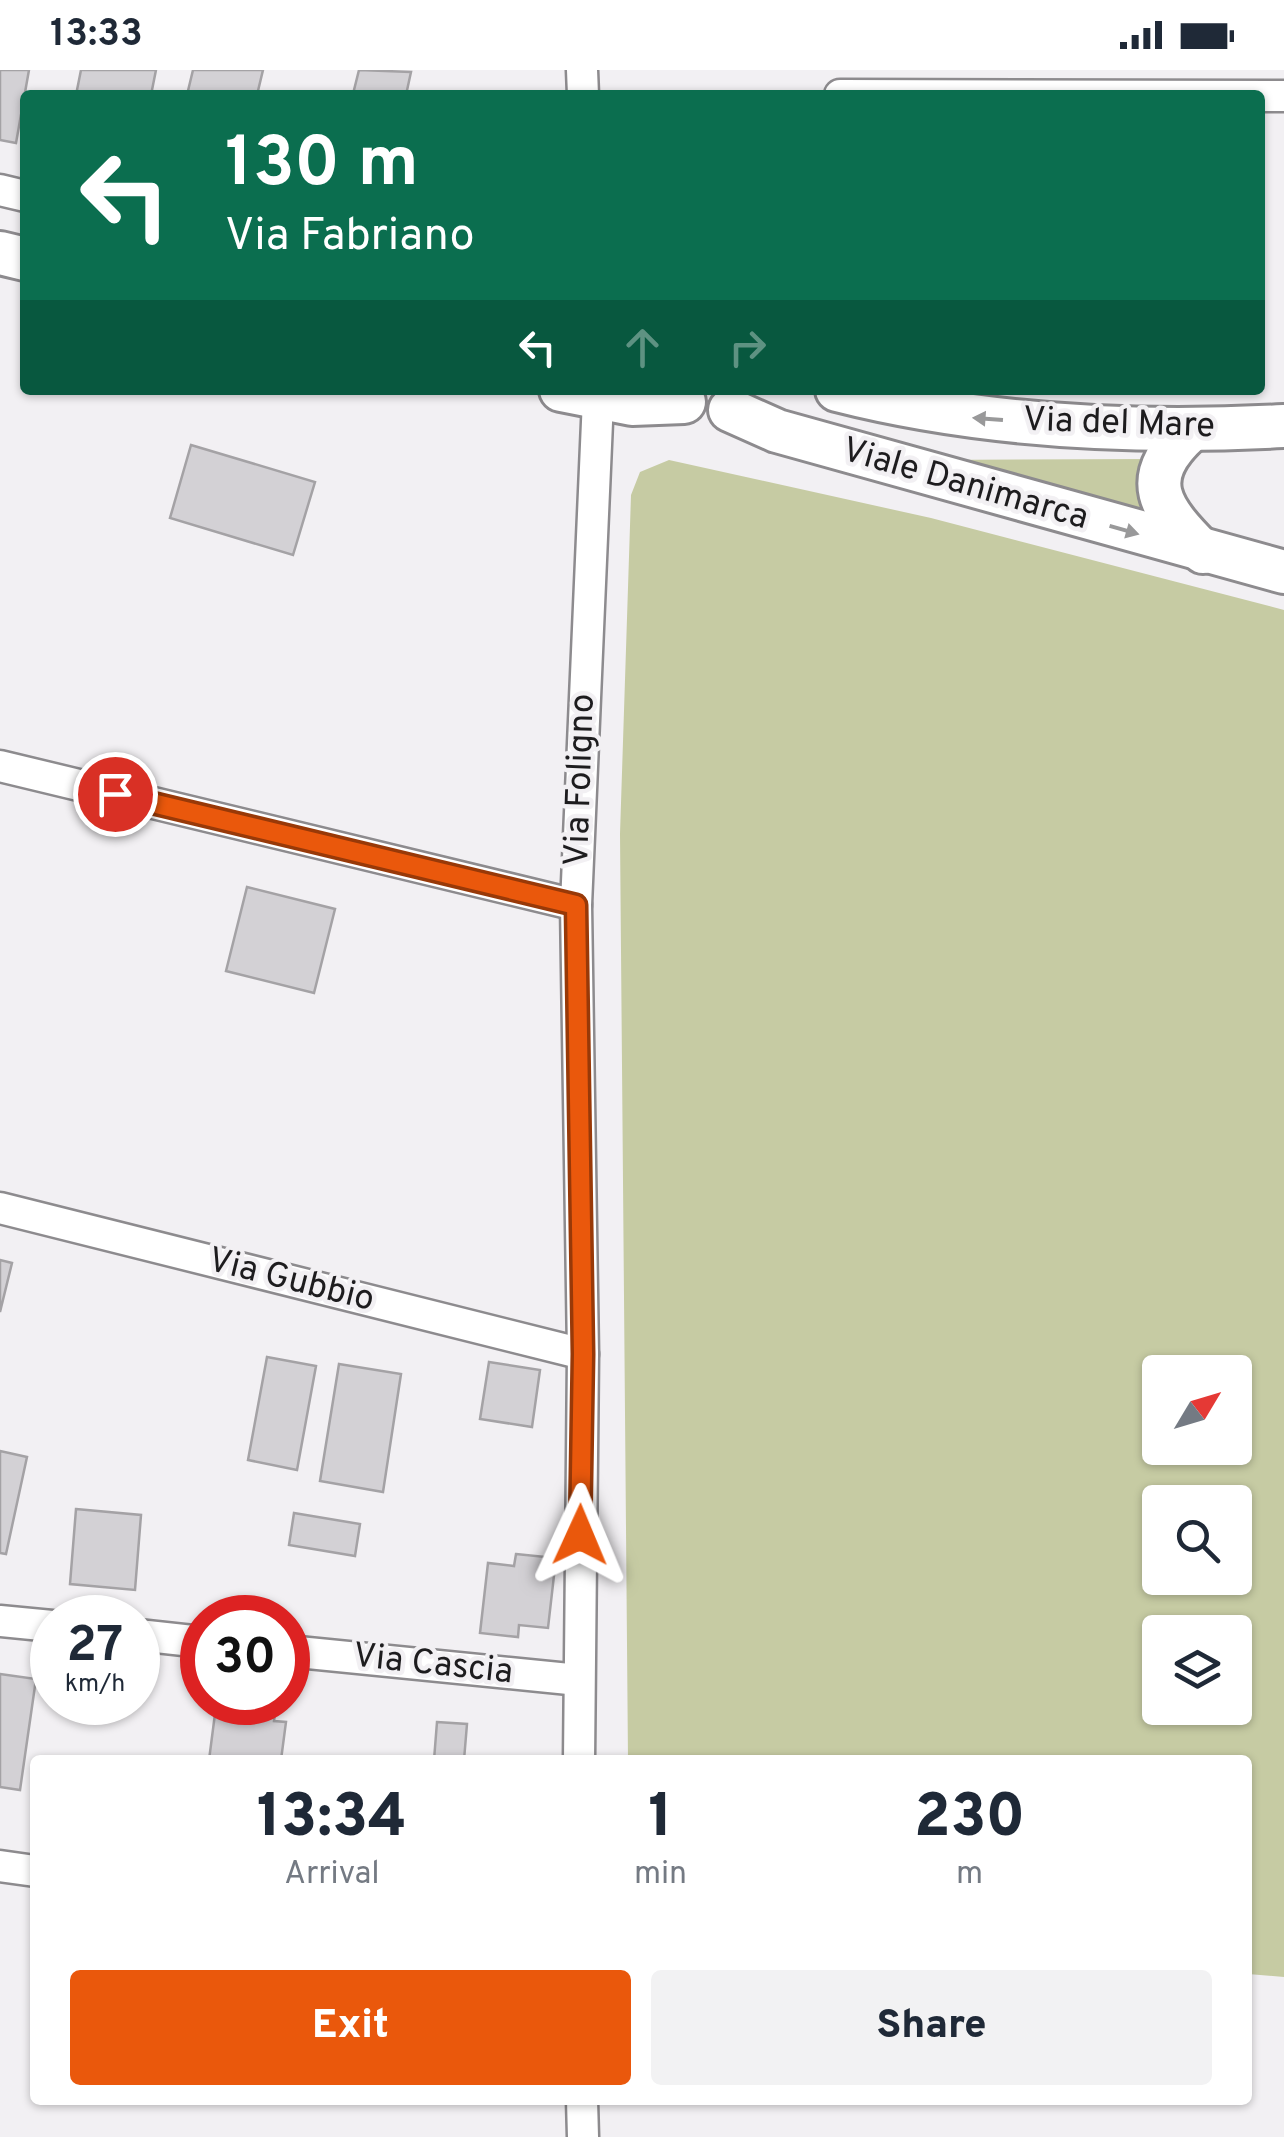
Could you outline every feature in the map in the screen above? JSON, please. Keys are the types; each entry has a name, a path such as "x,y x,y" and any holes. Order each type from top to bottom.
{"main road":[{"path":"580,395 652,406 680,396"},
{"name":"Via del Mare","path":"860,395 967,418 1190,431 1284,426"},
{"name":"Viale Danimarca","path":"680,396 705,414 739,400 776,432 1284,572"},
{"path":"1190,431 1168,453 1158,480 1165,507 1203,552"}],"street":[{"path":"913,90 1030,82 1175,90"},
{"name":"Via Foligno","path":"579,1755 583,1354 576,905 580,395"},
{"path":"0,766 576,905"},
{"name":"Via Gubbio","path":"0,1208 583,1354"},
{"path":"0,1621 30,1624"},
{"name":"Via Cascia","path":"310,1652 578,1680"},
{"path":"0,1866 30,1870"},
{"path":"582,2105 582,2137"}],"green space":[{"path":"1150,459 1141,490 1145,516 923,460"},
{"path":"669,460 931,518 1284,610 1284,1977 1252,1974 1252,1755 628,1755 620,834 631,495 640,472"}],"building":[{"path":"0,70 29,70 25,90 20,90 16,143 0,140"},
{"path":"81,70 156,70 152,90 77,90"},
{"path":"193,70 263,70 258,90 188,90"},
{"path":"359,70 411,72 407,90 354,90"},
{"path":"191,445 315,482 293,555 170,518"},
{"path":"247,887 335,909 314,993 226,971"},
{"path":"0,1260 12,1263 0,1312"},
{"path":"267,1357 316,1366 297,1470 248,1460"},
{"path":"489,1362 540,1370 532,1427 480,1419"},
{"path":"339,1364 401,1374 383,1492 320,1481"},
{"path":"0,1451 27,1457 6,1554 0,1553"},
{"path":"76,1509 141,1515 135,1590 70,1584"},
{"path":"294,1513 360,1524 355,1556 289,1545"},
{"path":"516,1554 556,1558 548,1628 519,1625 518,1637 480,1633 488,1563 514,1566"},
{"path":"0,1674 30,1678 30,1721 20,1790 0,1787"},
{"path":"437,1722 467,1724 464,1755 434,1755"},
{"path":"214,1725 286,1725 282,1755 210,1755"}],"route":[{"path":"115,794 576,905 583,1354 580,1535"}]}
